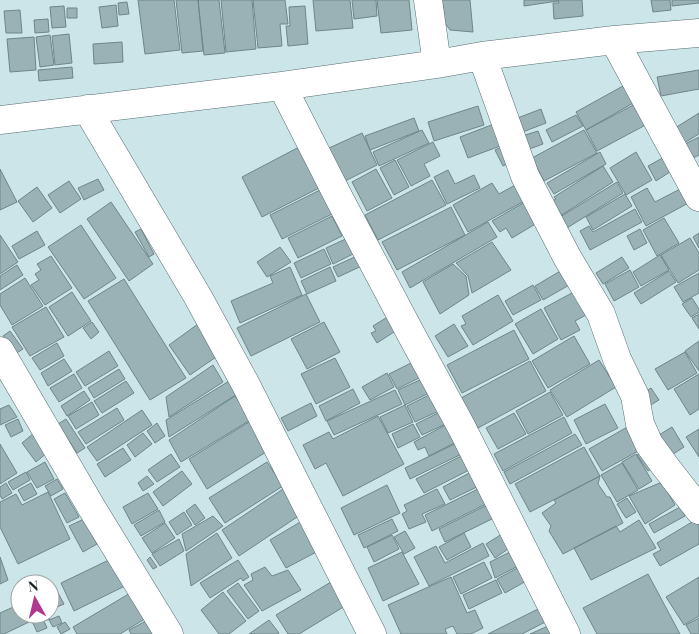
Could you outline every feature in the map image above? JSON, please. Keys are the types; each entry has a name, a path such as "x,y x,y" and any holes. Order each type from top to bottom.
{"street":[{"path":"428,0 437,64"},
{"path":"0,120 282,86 482,56 699,32"},
{"path":"614,40 699,197"},
{"path":"482,56 526,176 567,256 601,314 617,359 635,396 640,424 649,444 699,510"},
{"path":"282,86 339,198 462,428 566,634"},
{"path":"87,109 198,297 240,374 372,634"},
{"path":"0,351 93,510 169,634"}],"building":[{"path":"138,0 174,0 180,50 145,54"},
{"path":"176,0 198,0 203,51 182,53"},
{"path":"198,0 219,0 225,53 204,55"},
{"path":"221,0 252,0 256,49 226,52"},
{"path":"253,0 285,0 288,24 280,24 282,46 258,48"},
{"path":"313,0 350,0 353,28 316,31"},
{"path":"352,0 376,0 377,16 354,19"},
{"path":"377,0 409,0 412,30 381,33"},
{"path":"442,0 470,0 473,32 450,30 445,23"},
{"path":"524,0 558,0 558,1 524,6"},
{"path":"558,0 582,0 583,16 554,19 553,3 559,3"},
{"path":"651,0 670,0 671,10 653,12"},
{"path":"672,0 699,0 699,3 672,6"},
{"path":"127,2 129,14 119,15 118,3"},
{"path":"116,5 118,26 102,28 99,7"},
{"path":"64,6 66,27 52,28 50,7"},
{"path":"305,6 308,44 288,46 286,26 290,26 289,7"},
{"path":"67,8 77,8 77,18 67,18"},
{"path":"20,10 22,33 6,33 4,11"},
{"path":"48,19 49,32 35,33 34,20"},
{"path":"69,34 72,63 55,65 52,36"},
{"path":"50,35 54,65 40,67 36,37"},
{"path":"34,37 36,70 10,72 7,39"},
{"path":"122,42 123,62 94,64 93,44"},
{"path":"72,67 73,78 39,81 38,70"},
{"path":"699,70 699,89 661,96 657,77"},
{"path":"632,81 642,98 586,130 576,112"},
{"path":"641,101 653,121 597,151 586,130"},
{"path":"478,106 484,125 434,141 428,122"},
{"path":"541,109 546,123 520,133 515,119"},
{"path":"699,113 699,134 684,143 675,128"},
{"path":"576,115 583,126 552,142 546,130"},
{"path":"414,118 419,131 370,150 365,136"},
{"path":"494,124 503,145 468,158 460,137"},
{"path":"422,130 429,143 379,166 373,152"},
{"path":"584,130 597,153 544,181 532,158"},
{"path":"538,131 543,144 521,152 516,138"},
{"path":"362,133 377,165 345,181 329,148"},
{"path":"699,137 699,155 693,158 685,144"},
{"path":"433,142 440,156 424,164 430,176 411,186 397,160"},
{"path":"506,145 514,161 503,166 495,150"},
{"path":"301,146 321,187 262,217 242,177"},
{"path":"600,152 606,164 554,194 547,183"},
{"path":"636,152 652,180 626,195 610,168"},
{"path":"668,155 676,168 656,181 648,166"},
{"path":"395,160 409,187 394,195 380,168"},
{"path":"603,166 613,182 560,216 552,201 556,199 554,197"},
{"path":"0,169 17,202 0,210"},
{"path":"376,169 392,198 367,211 352,182"},
{"path":"448,170 455,184 474,175 480,188 447,204 434,177"},
{"path":"98,179 104,190 84,200 78,188"},
{"path":"432,180 446,205 378,240 365,215"},
{"path":"69,181 81,199 60,213 48,195"},
{"path":"617,182 623,193 567,228 560,217"},
{"path":"492,183 499,194 517,184 526,200 468,232 453,205"},
{"path":"328,186 340,210 282,239 270,215"},
{"path":"686,186 694,200 646,226 631,197 647,188 655,202"},
{"path":"37,187 52,208 33,222 18,201"},
{"path":"625,194 632,206 593,230 586,217"},
{"path":"530,199 542,220 512,238 506,228 500,232 492,221"},
{"path":"111,202 153,264 129,281 87,219"},
{"path":"451,207 465,235 397,270 382,242"},
{"path":"635,209 642,222 590,250 580,231 589,226 593,232"},
{"path":"332,216 342,236 298,258 288,238"},
{"path":"664,218 679,243 657,256 643,230"},
{"path":"488,222 497,237 410,288 402,272"},
{"path":"81,225 116,278 84,299 48,247"},
{"path":"141,229 154,254 149,257 135,232"},
{"path":"640,229 647,243 634,250 627,236"},
{"path":"37,231 45,245 19,259 12,246"},
{"path":"699,233 699,248 693,237"},
{"path":"0,235 18,262 0,274"},
{"path":"350,237 357,252 333,264 326,248"},
{"path":"690,238 699,253 699,270 678,283 661,255"},
{"path":"492,242 511,270 472,293 468,276 456,263"},
{"path":"280,247 291,262 267,277 257,262"},
{"path":"324,249 331,264 301,278 294,263"},
{"path":"361,254 366,264 338,277 333,267"},
{"path":"660,255 669,270 641,286 633,272"},
{"path":"51,256 72,288 45,305 31,285 39,280 35,274 41,270 37,264"},
{"path":"622,257 629,268 603,284 596,273"},
{"path":"453,264 466,276 469,295 440,314 423,282"},
{"path":"17,265 23,275 0,290 0,276"},
{"path":"290,267 302,295 240,323 231,301 273,283 270,276"},
{"path":"330,267 336,281 307,294 301,281"},
{"path":"562,270 571,284 543,300 535,286"},
{"path":"630,270 639,287 614,301 605,284"},
{"path":"669,271 676,282 641,304 634,293"},
{"path":"699,273 699,293 683,302 674,287"},
{"path":"25,278 43,306 12,325 0,305 0,294"},
{"path":"124,279 186,378 150,400 88,301"},
{"path":"533,285 541,300 513,315 505,301"},
{"path":"583,287 595,310 575,321 580,330 561,340 544,308"},
{"path":"72,292 91,321 68,336 49,307"},
{"path":"306,294 320,322 251,356 237,328"},
{"path":"498,295 513,321 473,345 461,326 466,324 462,316"},
{"path":"692,298 699,312 691,317 682,304"},
{"path":"46,307 64,337 30,356 12,327"},
{"path":"541,309 558,339 533,354 515,324"},
{"path":"699,314 699,329 692,318"},
{"path":"389,316 397,330 377,343 371,333 376,331 373,326"},
{"path":"92,322 99,332 91,339 83,328"},
{"path":"324,322 340,352 307,369 291,339"},
{"path":"198,324 219,355 190,375 169,345"},
{"path":"454,324 468,346 448,357 435,336"},
{"path":"514,330 529,359 462,393 447,365"},
{"path":"10,331 23,349 15,354 3,336"},
{"path":"574,336 590,364 548,388 532,361"},
{"path":"699,341 699,371 685,351"},
{"path":"57,343 64,356 40,370 32,358"},
{"path":"109,351 118,366 85,386 76,372"},
{"path":"685,352 697,373 668,390 655,369"},
{"path":"335,358 350,387 316,404 301,374"},
{"path":"64,359 72,371 48,386 41,373"},
{"path":"599,360 616,387 567,417 550,390"},
{"path":"530,361 546,391 478,428 461,398"},
{"path":"411,363 419,378 397,389 389,374"},
{"path":"213,365 223,382 169,417 166,397"},
{"path":"119,369 125,379 94,398 88,388"},
{"path":"387,373 394,387 370,400 362,387"},
{"path":"74,374 82,388 59,402 50,388"},
{"path":"699,374 699,409 690,415 674,389"},
{"path":"422,379 429,393 405,405 398,390"},
{"path":"126,381 134,393 102,413 94,401"},
{"path":"229,381 239,393 169,437 166,420"},
{"path":"651,388 659,400 647,407 639,396"},
{"path":"353,389 360,403 326,421 319,406"},
{"path":"395,390 402,404 334,435 327,421"},
{"path":"84,391 90,400 67,416 61,406"},
{"path":"550,392 563,415 528,434 516,411"},
{"path":"433,393 441,410 415,422 407,406"},
{"path":"235,396 252,419 181,462 169,440"},
{"path":"92,402 99,415 76,429 68,416"},
{"path":"311,403 317,416 288,431 281,418"},
{"path":"605,404 618,428 586,444 574,420"},
{"path":"9,405 17,417 0,425 0,409"},
{"path":"405,405 413,422 388,433 380,417"},
{"path":"117,408 124,420 86,444 78,432"},
{"path":"142,410 152,425 97,461 87,447"},
{"path":"442,411 448,423 422,435 416,424"},
{"path":"514,413 526,434 498,449 486,428"},
{"path":"378,416 404,464 343,496 326,463 315,469 303,445 329,432 333,439"},
{"path":"257,417 274,447 207,489 189,459"},
{"path":"564,417 572,433 503,471 494,454"},
{"path":"18,419 23,431 11,437 5,425"},
{"path":"66,419 85,448 77,453 58,424"},
{"path":"451,422 460,440 429,456 425,447 418,450 414,442"},
{"path":"157,423 165,436 155,443 147,431"},
{"path":"413,424 420,437 398,448 392,434"},
{"path":"629,426 642,449 602,471 589,449"},
{"path":"672,427 684,447 667,458 654,438"},
{"path":"699,429 699,457 686,437"},
{"path":"34,433 48,452 36,462 22,443"},
{"path":"143,433 152,444 135,457 127,445"},
{"path":"575,434 582,445 510,484 504,472"},
{"path":"465,439 470,450 410,479 405,468"},
{"path":"0,444 17,473 0,484"},
{"path":"584,447 600,476 530,512 515,484"},
{"path":"648,447 660,463 648,471 637,455"},
{"path":"123,448 131,460 105,477 97,464"},
{"path":"471,451 479,465 424,493 416,479"},
{"path":"171,454 180,467 157,482 148,470"},
{"path":"636,454 652,481 639,489 622,462"},
{"path":"45,462 54,479 37,488 27,472"},
{"path":"267,462 283,486 225,523 209,498"},
{"path":"622,463 638,490 617,502 601,475"},
{"path":"475,470 483,484 450,500 443,487"},
{"path":"182,471 192,484 163,506 153,492"},
{"path":"26,472 30,480 13,490 8,482"},
{"path":"147,476 154,484 143,491 138,483"},
{"path":"600,476 598,484 607,497 610,497 623,523 563,554 549,531 551,526 542,513 556,503 554,500"},
{"path":"57,479 63,489 51,496 45,486"},
{"path":"662,482 675,505 645,524 629,496"},
{"path":"6,483 12,493 2,499 0,487"},
{"path":"31,483 37,494 24,501 18,490"},
{"path":"289,485 306,511 239,556 222,530"},
{"path":"387,485 400,513 354,535 341,508"},
{"path":"437,489 445,504 422,514 426,522 409,529 402,514 407,511 404,505"},
{"path":"478,489 486,504 432,531 425,515"},
{"path":"48,492 70,539 18,564 0,527 0,502 16,494 22,505"},
{"path":"65,493 79,517 67,523 54,499"},
{"path":"148,493 158,509 132,524 123,507"},
{"path":"627,498 636,512 626,518 617,504"},
{"path":"195,504 205,518 195,525 186,511"},
{"path":"489,504 496,517 445,542 439,529"},
{"path":"680,507 685,516 654,533 649,524"},
{"path":"159,510 165,522 141,536 134,525"},
{"path":"184,512 192,525 177,535 169,522"},
{"path":"213,516 223,526 186,551 182,534"},
{"path":"307,518 324,548 286,568 270,540"},
{"path":"84,519 97,544 83,552 69,526"},
{"path":"392,519 398,531 364,548 358,535"},
{"path":"697,519 699,522 699,544 660,566 653,554 661,550 657,543"},
{"path":"639,520 656,548 591,580 574,548 616,526 620,532"},
{"path":"165,523 175,538 152,553 142,538"},
{"path":"405,531 415,548 404,554 394,537"},
{"path":"217,533 232,558 191,586 186,554"},
{"path":"464,533 471,547 447,560 439,547"},
{"path":"502,534 511,547 495,558 486,544"},
{"path":"392,535 399,549 374,562 367,547"},
{"path":"179,539 184,551 160,566 152,554"},
{"path":"483,543 489,556 429,586 414,557 436,546 445,563"},
{"path":"514,550 520,565 495,578 490,562"},
{"path":"402,552 419,584 383,601 368,568"},
{"path":"0,557 8,580 0,584"},
{"path":"150,557 157,567 153,569 147,560"},
{"path":"113,558 127,585 74,611 61,583"},
{"path":"238,560 249,577 243,581 241,578 210,598 200,583"},
{"path":"484,562 492,578 461,594 453,577"},
{"path":"521,566 528,580 505,593 497,579"},
{"path":"265,567 272,576 288,570 301,590 262,611 244,585 253,580 251,574"},
{"path":"648,574 680,634 597,634 583,608"},
{"path":"451,577 467,613 475,610 483,628 471,634 457,634 453,626 445,629 447,634 401,634 388,605"},
{"path":"699,577 699,616 684,625 666,597"},
{"path":"336,579 350,603 299,634 288,634 276,615"},
{"path":"496,580 502,593 469,609 463,595"},
{"path":"238,583 259,611 248,619 227,591"},
{"path":"132,592 148,617 120,634 77,634 73,627"},
{"path":"223,592 246,621 229,634 219,634 201,610"},
{"path":"60,596 64,604 60,606"},
{"path":"546,605 553,618 522,634 488,634"},
{"path":"10,608 10,624 25,624 0,634 0,613"},
{"path":"699,618 699,634 691,634 686,625"},
{"path":"269,620 279,633 249,634"},
{"path":"146,621 153,634 131,634 129,630"},
{"path":"65,622 70,629 61,634 57,627"},
{"path":"557,622 563,634 530,634"},
{"path":"33,624 45,624 47,628 37,632"}]}
